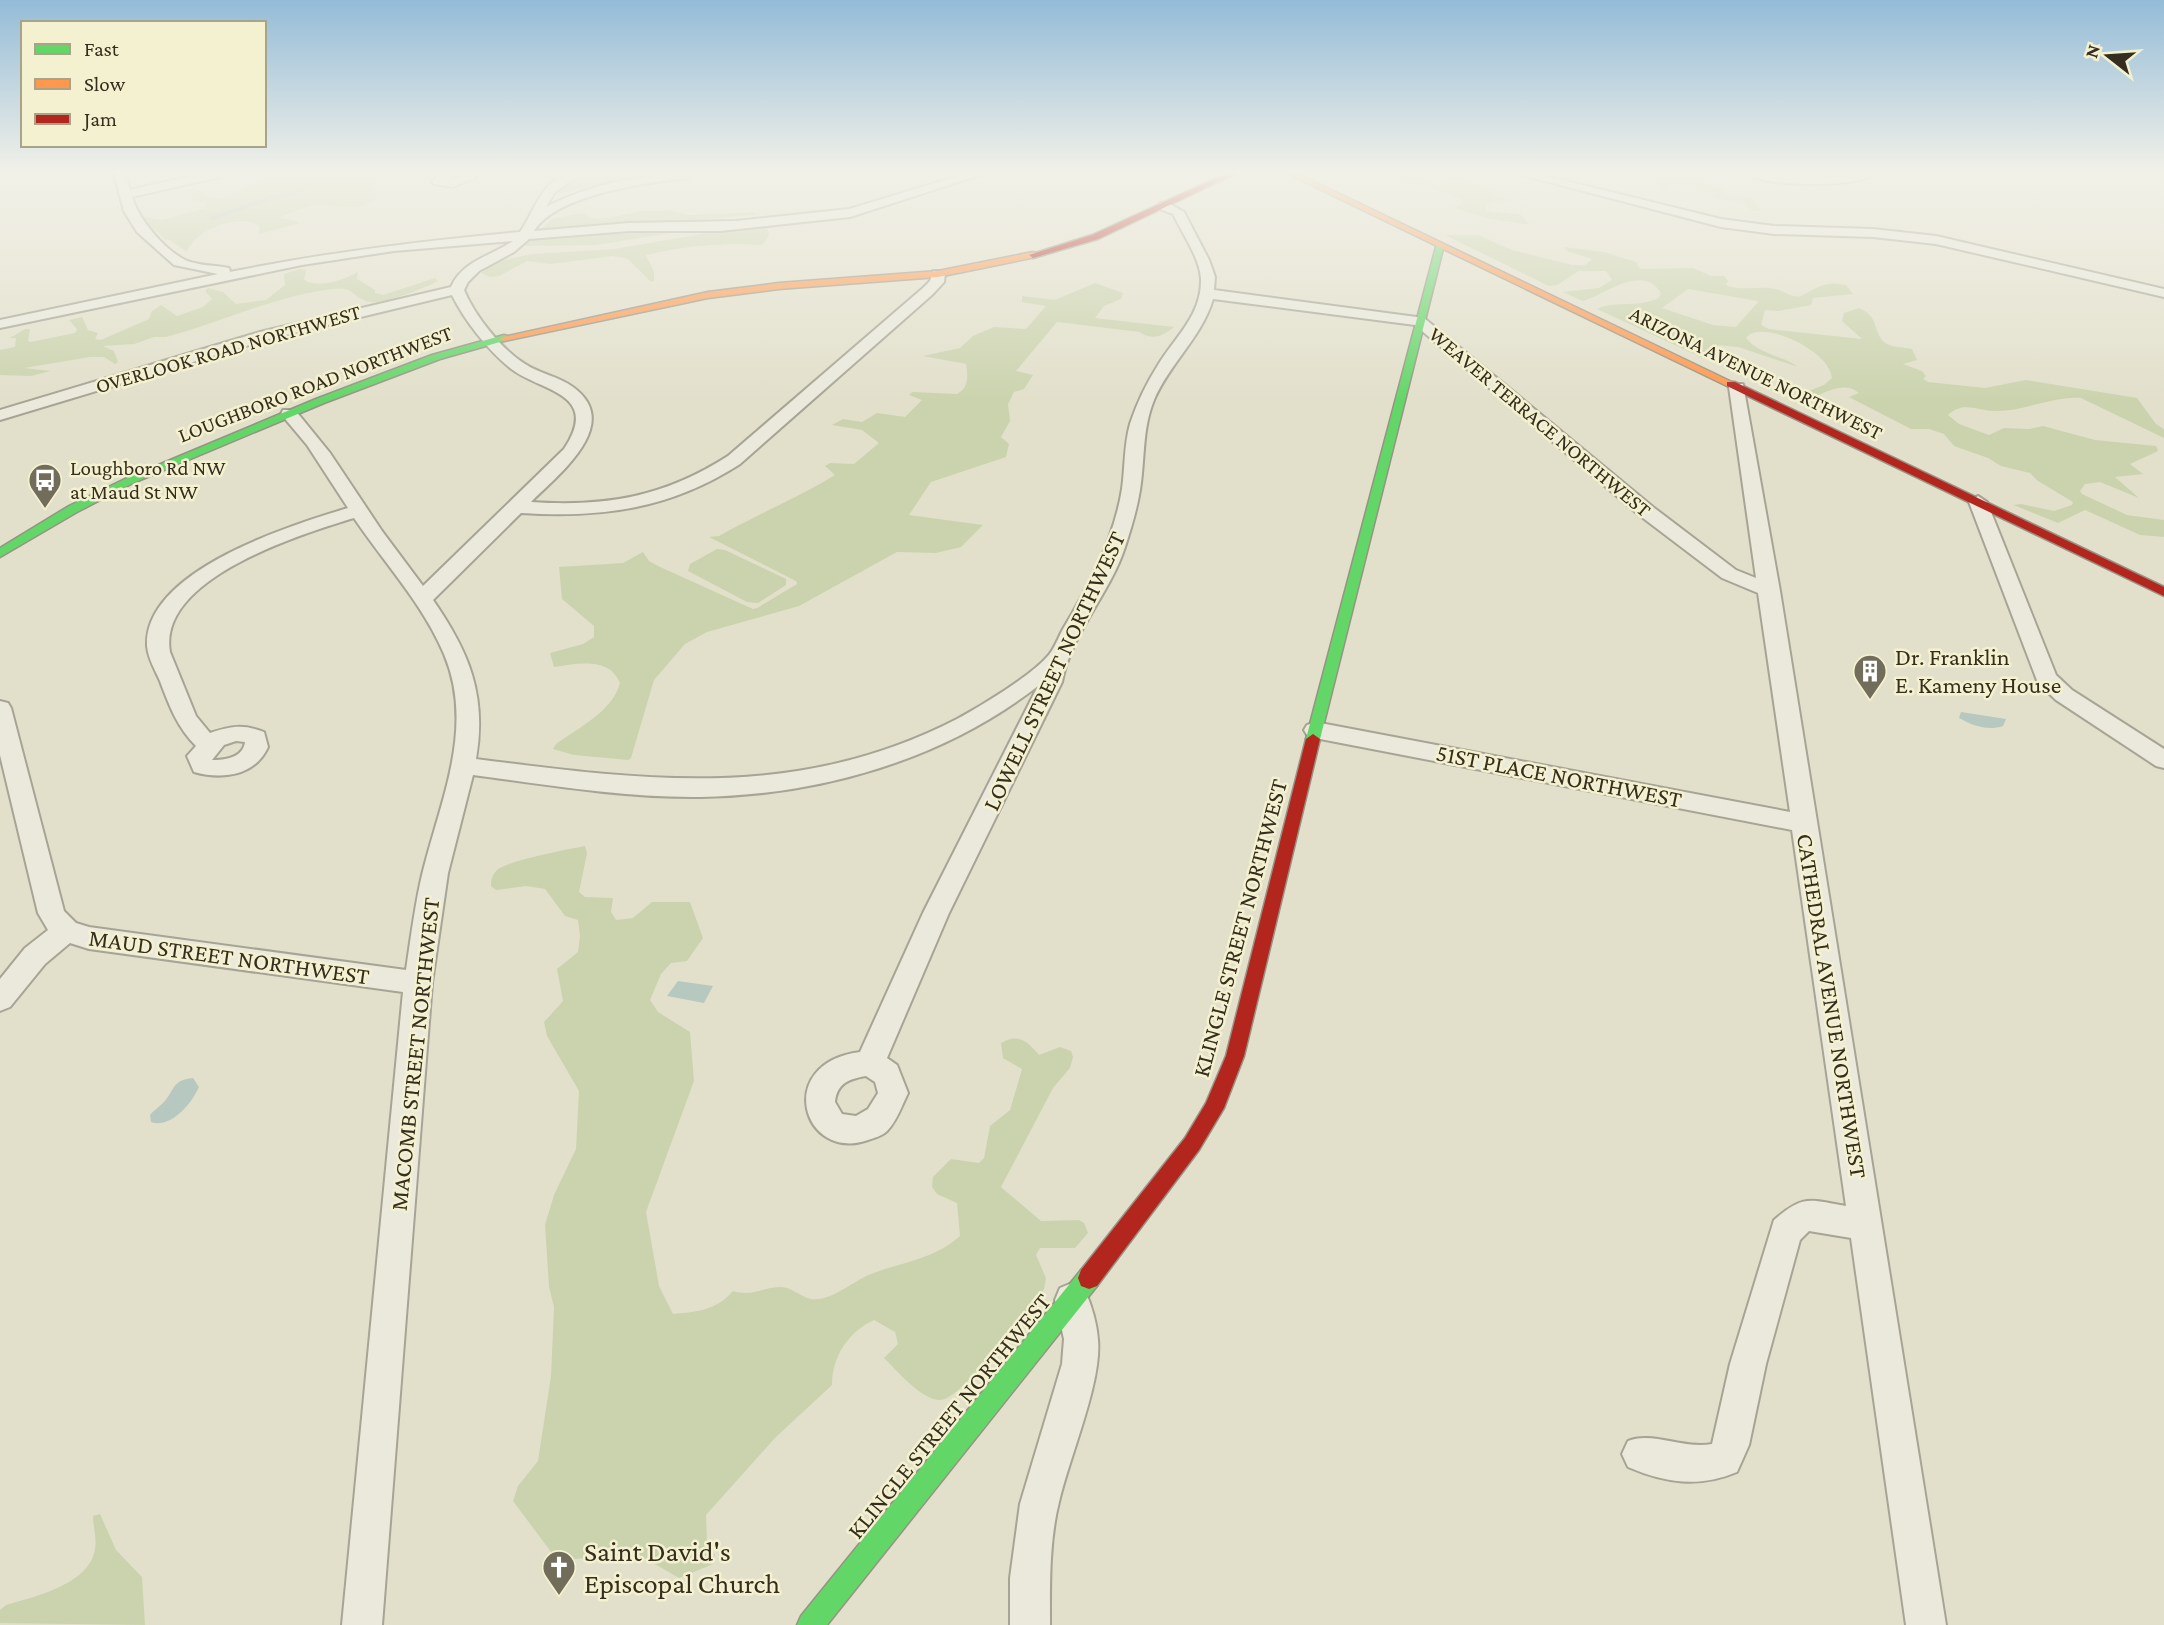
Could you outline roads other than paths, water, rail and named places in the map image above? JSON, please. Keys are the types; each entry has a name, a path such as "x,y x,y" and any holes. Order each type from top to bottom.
{"main road":[{"name":"LOUGHBORO ROAD NORTHWEST","path":"0,553 73,509 129,481 410,366 494,340 718,293 938,274 1018,260 1054,250"},
{"name":"KLINGLE STREET NORTHWEST","path":"810,1625 1072,1300 1192,1144 1218,1099 1235,1056 1315,730 1439,250"},
{"name":"ARIZONA AVENUE NORTHWEST","path":"1450,250 2164,592"}],"street":[{"path":"165,250 176,260 198,268 242,274"},
{"path":"0,324 322,258 375,250"},
{"path":"421,600 575,447 583,429 584,417 579,402 570,392 518,366 460,298 457,290 471,270 513,250"},
{"path":"1197,250 1208,277 1208,294"},
{"path":"1986,250 2164,293"},
{"path":"516,507 566,511 616,508 671,495 709,477 734,460 928,292 937,282 938,274"},
{"name":"OVERLOOK ROAD NORTHWEST","path":"0,415 265,335 457,290"},
{"name":"WEAVER TERRACE NORTHWEST","path":"1208,294 1419,321 1668,528 1730,574 1770,591"},
{"name":"LOWELL STREET NORTHWEST","path":"870,1063 936,913 1051,682 1055,662 1093,596 1115,549 1131,491 1136,433 1146,400 1166,364 1194,326 1208,294"},
{"name":"CATHEDRAL AVENUE NORTHWEST","path":"1737,387 1926,1625"},
{"name":"MACOMB STREET NORTHWEST","path":"289,414 300,425 421,600 457,659 465,683 470,717 463,766 435,873 418,983 362,1625"},
{"path":"1978,502 2039,667 2052,685 2164,760"},
{"path":"208,744 190,729 159,653 159,636 170,611 199,581 244,552 276,538 359,511"},
{"path":"463,766 658,788 722,788 799,779 876,760 944,735 997,706 1055,662"},
{"name":"MAUD STREET NORTHWEST","path":"0,708 8,781 51,913 66,930 78,935 117,942 418,983"},
{"name":"51ST PLACE NORTHWEST","path":"1315,730 1803,823"},
{"path":"0,999 35,956 66,930"},
{"path":"1641,1454 1681,1465 1710,1464 1724,1459 1731,1445 1748,1364 1786,1231 1804,1214 1865,1225"},
{"path":"1030,1625 1030,1578 1040,1504 1080,1364 1081,1339 1072,1300"}],"place":[{"name":"Loughboro Rd NW at Maud St NW","path":"45,510"},
{"name":"Dr. Franklin E. Kameny House","path":"1870,701"},
{"name":"Saint David's Episcopal Church","path":"559,1597"}]}
